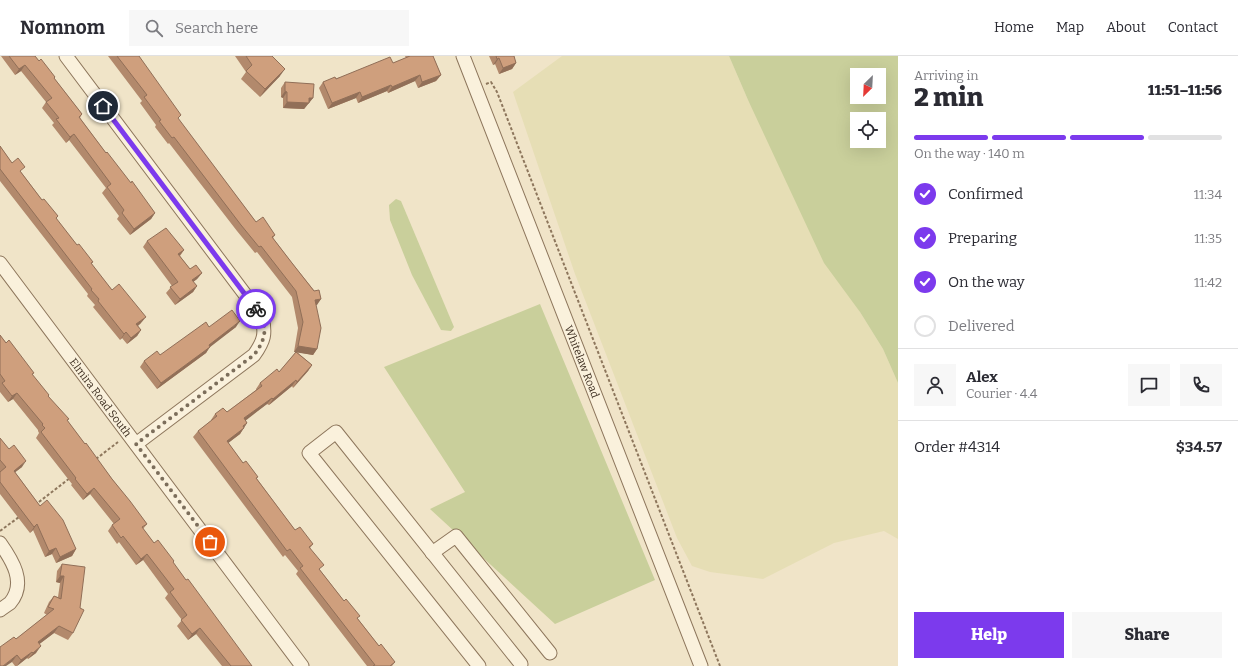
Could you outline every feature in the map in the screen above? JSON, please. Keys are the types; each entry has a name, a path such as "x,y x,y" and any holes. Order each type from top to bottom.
{"street":[{"path":"66,56 262,316 265,328 262,343 254,355 132,439"},
{"name":"Whitelaw Road","path":"464,56 701,666"},
{"name":"Elmira Road South","path":"0,263 302,666"},
{"path":"479,666 309,453 336,432 521,664"},
{"path":"432,553 456,536 550,653"},
{"path":"0,543 17,571 18,584 10,603 0,610"}],"path":[{"path":"476,88 491,82 497,92 720,666"},
{"path":"94,461 132,439"},
{"path":"32,507 75,475"},
{"path":"0,531 20,516"}],"shaded area":[{"path":"562,56 729,56 748,100 860,312 883,349 898,383 898,539 884,531 834,543 763,579 710,572 692,566 677,538 575,274 513,92"}],"green space":[{"path":"729,56 898,56 898,383 883,349 860,312 824,263"},
{"path":"396,199 401,201 454,327 451,331 441,330 412,275 390,220 389,205"},
{"path":"540,304 655,580 555,624 430,509 465,492 384,367"}],"building":[{"path":"9,56 35,56 39,61 41,59 82,114 79,117 131,183 132,181 155,213 134,229 122,213 124,210 107,187 111,184 74,134 70,137 56,119 59,118 46,102 52,98 25,65 19,69"},
{"path":"117,56 139,56 181,115 178,118 256,222 263,217 275,235 272,237 314,291 319,290 321,299 315,300 321,328 317,349 298,346 303,322 296,291 261,246 259,247 241,225 174,137 172,138 159,121 161,120 144,97 147,95"},
{"path":"246,56 272,56 285,69 265,89 246,71 252,65"},
{"path":"410,56 433,56 441,75 422,82 420,75 392,87 391,85 362,97 360,92 332,103 323,82 335,77 336,79 390,57 393,63"},
{"path":"496,56 514,56 516,63 503,68 499,58 497,59"},
{"path":"285,82 314,84 313,98 309,98 309,103 287,102"},
{"path":"0,146 12,163 18,158 25,167 20,171 42,200 44,199 58,216 56,218 77,245 79,244 93,262 91,263 112,290 119,284 146,317 136,324 141,330 131,338 126,332 124,334 98,301 99,299 91,290 92,289 0,169"},
{"path":"166,228 184,250 178,254 190,269 196,265 202,273 192,280 197,286 180,299 170,287 178,282 147,241"},
{"path":"232,310 240,321 209,345 210,347 161,383 144,361 157,351 160,355 206,322 209,327"},
{"path":"0,335 6,343 9,340 34,373 32,374 49,395 48,396 69,419 67,420 147,524 142,527 154,543 158,540 186,580 188,579 252,666 231,666 200,628 192,634 181,620 187,615 170,592 174,589 147,554 141,559 123,536 121,538 112,525 120,519 94,488 87,494 41,432 45,428 42,425 43,424 17,393 12,396 2,383 5,381 0,374"},
{"path":"296,352 312,365 297,382 296,380 273,399 272,398 244,418 247,423 243,426 244,428 227,441 243,463 246,461 258,477 256,478 295,530 300,527 313,544 309,547 324,565 319,569 344,601 346,599 360,616 357,618 379,646 381,644 395,662 390,666 373,666 375,665 300,568 303,566 290,549 287,551 198,431 217,416 215,414 223,408 227,412 262,386 260,383 277,369 279,372"},
{"path":"0,438 9,449 14,445 26,461 14,471 40,506 47,500 63,520 76,549 60,557 56,548 49,551 37,524 34,527 0,482 0,472 6,467 0,460"},
{"path":"62,564 85,567 80,608 84,610 73,633 59,626 38,642 41,646 33,653 32,652 21,660 17,655 3,666 0,666 0,647 14,637 16,639 54,609 48,607 54,596 61,599 64,576 60,576"}],"way so far":[{"path":"210,542 136,444 254,355 262,343 265,328 262,316 256,309"}],"route":[{"path":"103,106 256,309"}]}
